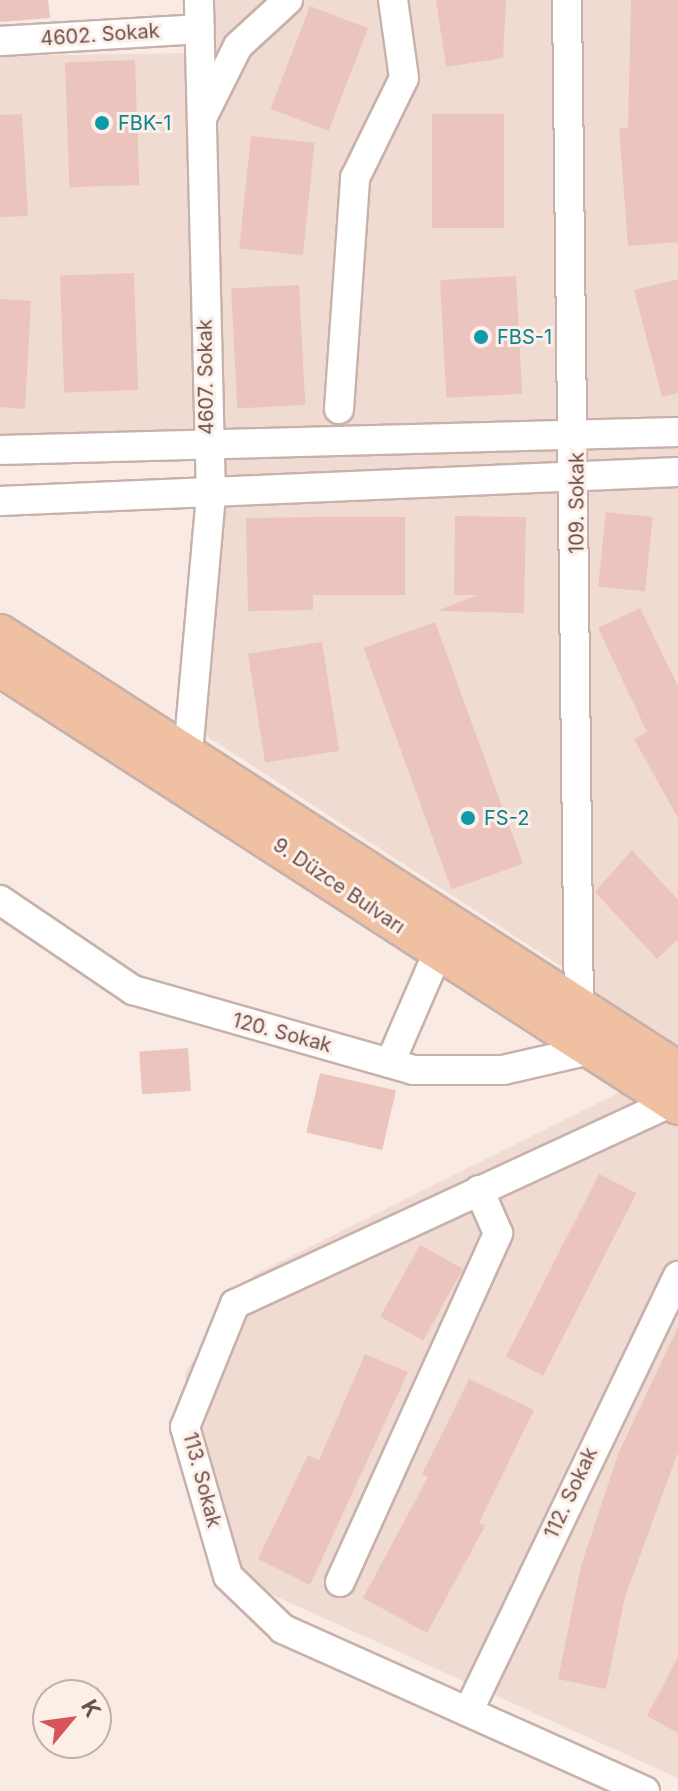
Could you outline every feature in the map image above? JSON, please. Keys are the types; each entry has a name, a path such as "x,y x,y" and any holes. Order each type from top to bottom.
{"main road":[{"name":"9. Düzce Bulvarı","path":"0,633 579,1007 676,1092"},
{"name":"9. Düzce Bulvarı","path":"0,668 590,1050 676,1092"}],"street":[{"name":"4607. Sokak","path":"188,753 211,496 207,448 199,0"},
{"path":"201,118 238,46 288,0"},
{"path":"339,409 355,178 404,78 393,0"},
{"name":"109. Sokak","path":"567,0 577,472 579,1007"},
{"name":"4602. Sokak","path":"0,41 200,29"},
{"path":"0,450 207,448 678,432"},
{"path":"0,501 211,496 577,472 678,472"},
{"name":"120. Sokak","path":"0,900 133,990 390,1063 503,1070 590,1050"},
{"path":"390,1063 438,952"},
{"name":"113. Sokak","path":"645,1791 283,1629 228,1576 185,1427 235,1304 479,1190 676,1092"},
{"path":"340,1582 498,1233 479,1190"},
{"name":"112. Sokak","path":"468,1712 678,1276"}],"shaded area":[{"path":"195,0 678,0 678,1778 242,1581 192,1482 185,1372 254,1275 644,1080 570,972 196,729 199,450 0,438 0,56 190,53"}],"building":[{"path":"0,0 48,0 50,18 0,22"},
{"path":"436,0 506,0 503,58 446,67"},
{"path":"631,0 678,0 678,242 628,246 619,128 628,128"},
{"path":"310,6 368,28 328,131 271,109"},
{"name":"FBK-1","path":"135,60 139,185 69,187 65,62"},
{"path":"22,114 28,216 0,217 0,115"},
{"path":"432,114 504,114 504,228 432,228"},
{"path":"251,136 315,143 303,255 239,248"},
{"path":"134,273 138,390 64,393 60,276"},
{"name":"FBS-1","path":"516,276 522,394 446,398 440,280"},
{"path":"678,279 678,393 662,397 634,290"},
{"path":"299,285 305,405 237,408 231,289"},
{"path":"0,299 31,301 25,409 0,407"},
{"path":"606,512 653,517 645,592 598,587"},
{"path":"455,516 526,517 524,613 437,611 477,595 454,595"},
{"path":"405,517 405,595 313,595 313,610 248,611 246,518"},
{"path":"640,608 678,686 678,818 634,739 647,732 598,628"},
{"path":"435,622 523,864 451,889 364,648"},
{"path":"322,642 339,751 265,762 248,654"},
{"path":"632,850 678,900 678,939 657,959 595,892"},
{"path":"188,1048 191,1091 142,1094 139,1051"},
{"path":"320,1073 396,1091 382,1150 306,1132"},
{"path":"599,1174 636,1193 543,1376 506,1357"},
{"path":"420,1245 463,1269 423,1340 380,1317"},
{"path":"678,1327 678,1452 625,1597 606,1689 558,1679 581,1566 618,1454"},
{"path":"365,1354 408,1372 310,1585 258,1559 308,1455 319,1460"},
{"path":"469,1379 534,1410 479,1523 485,1526 427,1633 363,1598 428,1477 422,1474"},
{"path":"678,1657 678,1733 647,1716"}],"place":[{"name":"FBK-1","path":"102,123"},
{"name":"FBS-1","path":"481,337"},
{"name":"FS-2","path":"468,818"}]}
